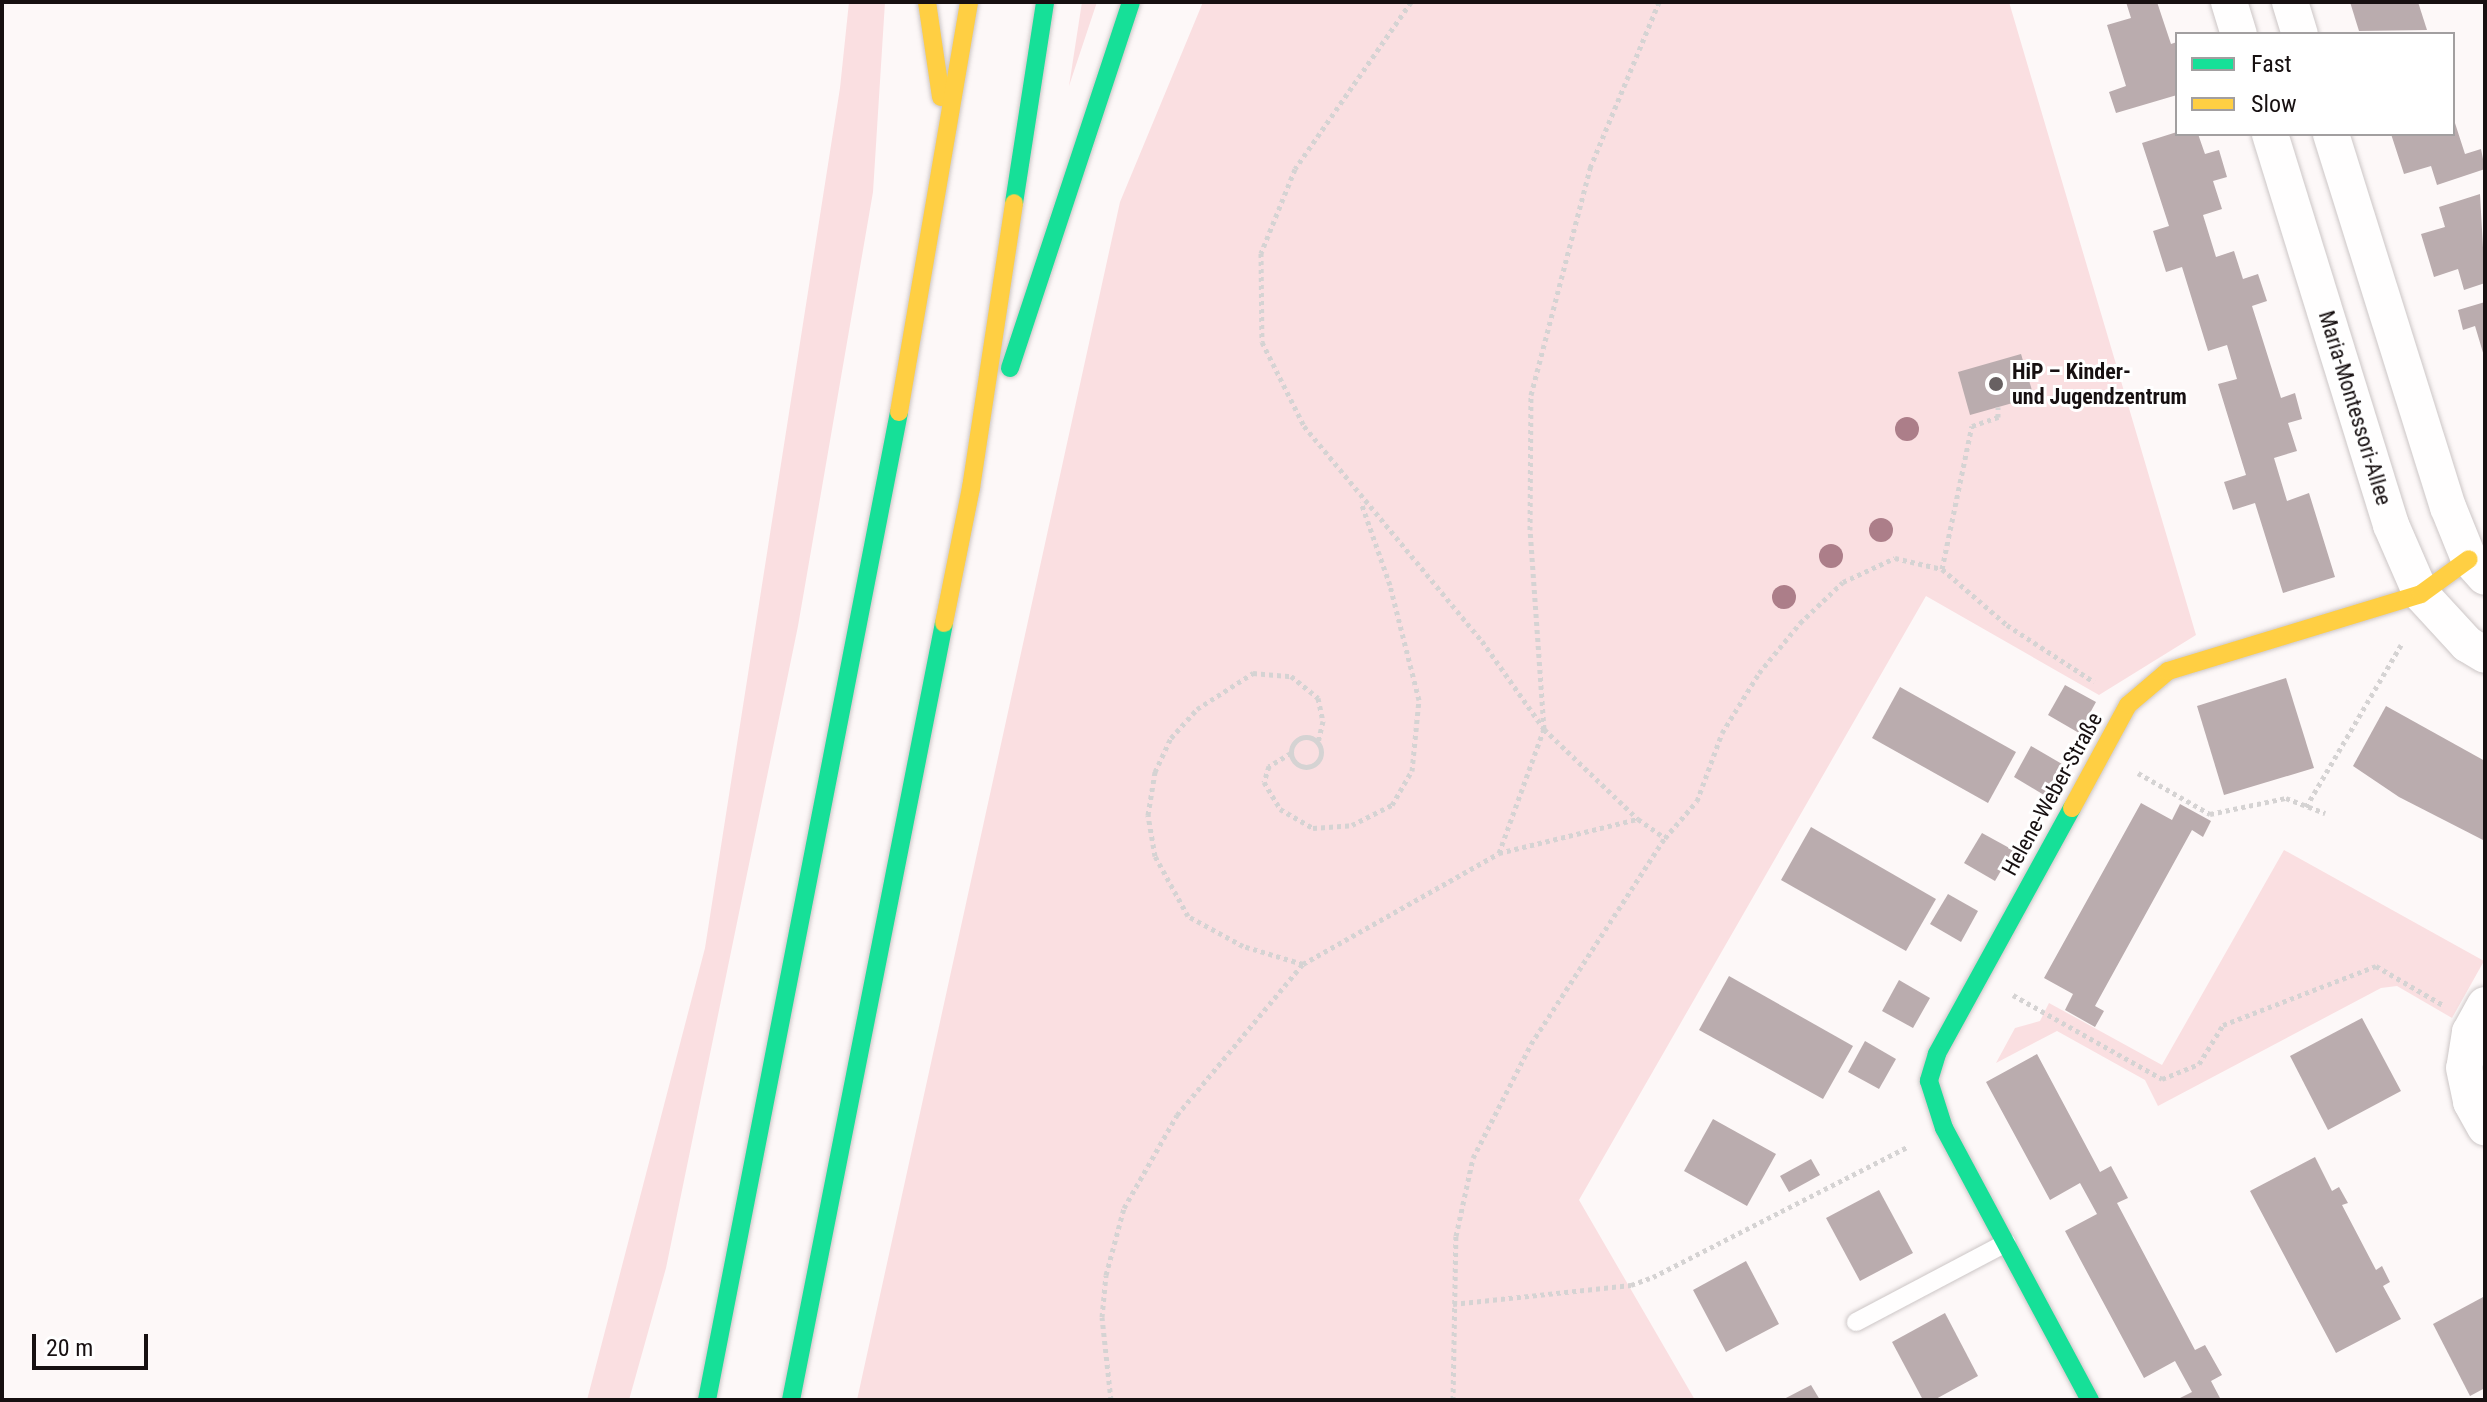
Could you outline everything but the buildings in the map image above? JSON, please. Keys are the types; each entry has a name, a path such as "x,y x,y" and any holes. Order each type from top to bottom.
{"main road":[{"path":"927,2 948,143"},
{"path":"707,1400 948,143 969,2"},
{"path":"791,1400 971,488 1045,2"},
{"path":"971,488 1131,2"},
{"name":"Helene-Weber-Straße","path":"2090,1400 1944,1128 1929,1081 1937,1054 2128,705 2168,671 2421,594 2477,568"},
{"path":"689,1400 716,1356"}],"street":[{"path":"2229,2 2238,32"},
{"path":"2290,2 2299,32"},
{"name":"Maria-Montessori-Allee","path":"2271,136 2391,525 2421,594 2467,644 2485,655"},
{"path":"2332,136 2448,507 2477,568"},
{"path":"2480,1014 2464,1068 2471,1102 2485,1127"}],"lane":[{"path":"1856,1322 2006,1243"}],"path":[{"path":"1411,2 1295,169 1261,253 1262,342 1304,426 1359,497 1482,641 1544,729 1638,819 1665,838"},
{"path":"1499,853 1544,729 1530,530 1531,395 1590,168 1659,2"},
{"path":"1942,569 1972,426 1998,417 1998,407"},
{"path":"1318,743 1301,737 1291,753 1269,766 1264,782 1280,809 1313,828 1352,825 1392,805 1412,771 1419,700 1390,585 1359,497"},
{"path":"1453,1400 1456,1236 1473,1158 1531,1044 1665,838 1697,801 1722,733 1759,673 1800,623 1843,582 1867,566 1895,558 1942,569 2007,625 2128,705"},
{"path":"2306,807 2386,665 2411,632"},
{"path":"1291,753 1299,765 1314,765 1322,752 1318,743 1323,721 1318,698 1291,676 1253,673 1197,709 1171,738 1155,772 1148,815 1155,856 1188,916 1243,946 1303,964"},
{"path":"2102,753 2210,814 2286,798 2325,813"},
{"path":"1111,1400 1102,1317 1106,1275 1124,1208 1177,1115 1219,1058 1303,964 1499,853 1638,819"},
{"path":"1979,977 2162,1079 2199,1064 2223,1025 2376,966 2480,1014"},
{"path":"1453,1304 1631,1285 1653,1277 1944,1128"}],"shaded area":[{"path":"849,2 885,2 873,192 798,626 666,1268 629,1400 587,1400 705,948 840,88"},
{"path":"1082,2 1097,2 1069,86"},
{"path":"1203,2 2009,2 2196,635 2099,695 1926,596 1579,1200 1695,1400 857,1400 1120,202"},
{"path":"2284,850 2484,961 2452,1018 2397,986 2381,988 2158,1106 2145,1080 2057,1031 1996,1063 2015,1028 2040,1021 2049,1003 2162,1065"}],"traffic: fast":[{"path":"1014,203 1045,2"},
{"path":"1010,368 1131,2"},
{"path":"707,1400 899,412"},
{"path":"791,1400 944,623"},
{"path":"2072,808 1937,1054 1929,1081 1944,1128 2090,1400"}],"traffic: slow":[{"path":"927,2 941,97"},
{"path":"899,412 969,2"},
{"path":"944,623 971,488 1014,203"},
{"path":"2072,808 2128,705 2168,671 2421,594 2469,559"}],"place":[{"name":"HiP – Kinder- und Jugendzentrum","path":"1996,384"}]}
